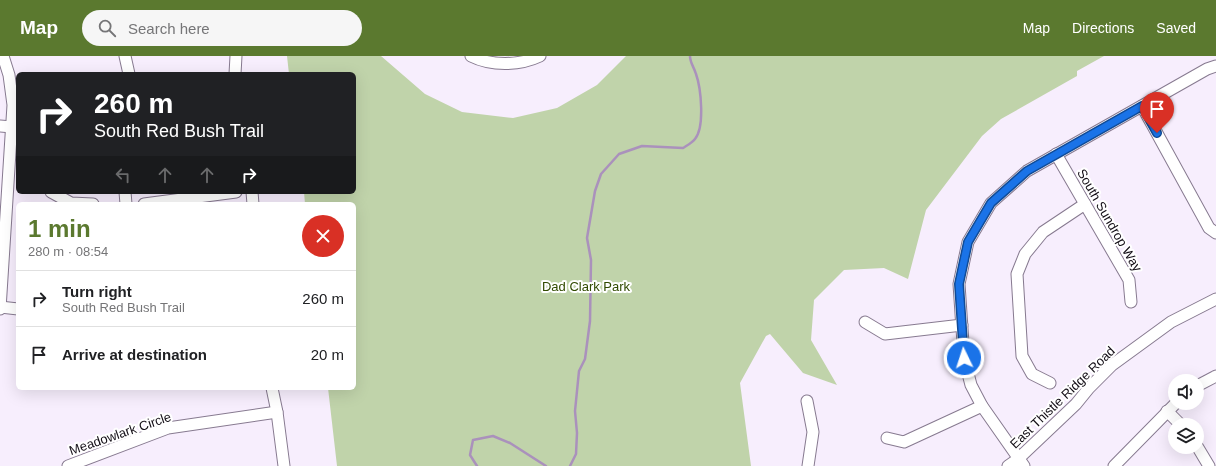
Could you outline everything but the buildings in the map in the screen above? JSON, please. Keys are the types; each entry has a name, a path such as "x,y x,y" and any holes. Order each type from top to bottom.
{"street":[{"path":"125,56 129,72"},
{"path":"235,72 236,56"},
{"path":"471,56 496,63 511,63 533,59 540,56"},
{"path":"8,57 12,91 12,127 3,236 0,308 16,309"},
{"path":"1021,463 982,406 971,385 964,358 959,284 968,242 991,203 1027,171 1216,66"},
{"path":"1142,106 1209,228 1216,233"},
{"path":"0,126 12,127"},
{"name":"South Sundrop Way","path":"1056,154 1129,280 1130,302"},
{"path":"55,194 69,202"},
{"path":"159,202 221,194"},
{"path":"1050,383 1032,374 1022,356 1018,274 1025,254 1042,232 1085,204"},
{"name":"East Thistle Ridge Road","path":"1008,466 1021,463 1089,388 1112,365 1171,322 1216,299"},
{"path":"865,322 885,334 962,325"},
{"path":"1204,382 1216,376"},
{"path":"272,390 277,412 284,466"},
{"path":"807,401 813,432 808,466"},
{"path":"887,438 904,442 982,406"},
{"path":"1114,466 1167,411 1174,418"},
{"name":"Meadowlark Circle","path":"68,466 168,428 277,412"},
{"path":"1202,454 1209,466"}],"green space":[{"name":"Dad Clark Park","path":"287,56 381,56 425,94 462,112 513,118 557,108 597,85 626,56 1104,56 1077,71 1077,76 1001,119 982,136 926,210 908,279 884,268 844,270 814,300 811,340 837,385 803,373 770,334 766,336 740,383 751,466 337,466 328,390 356,390 356,202 305,202 304,194 356,194 356,72 289,72"}],"waterway":[{"path":"570,466 576,454 577,433 575,411 579,371 585,359 590,321 591,260 587,238 595,191 601,174 619,154 642,146 683,148 695,139 700,126 701,98 698,80 690,56"},
{"path":"477,466 470,455 473,440 493,436 510,443 546,466"}],"route":[{"path":"964,358 959,284 968,242 991,203 1027,171 1142,106 1157,133"}]}
